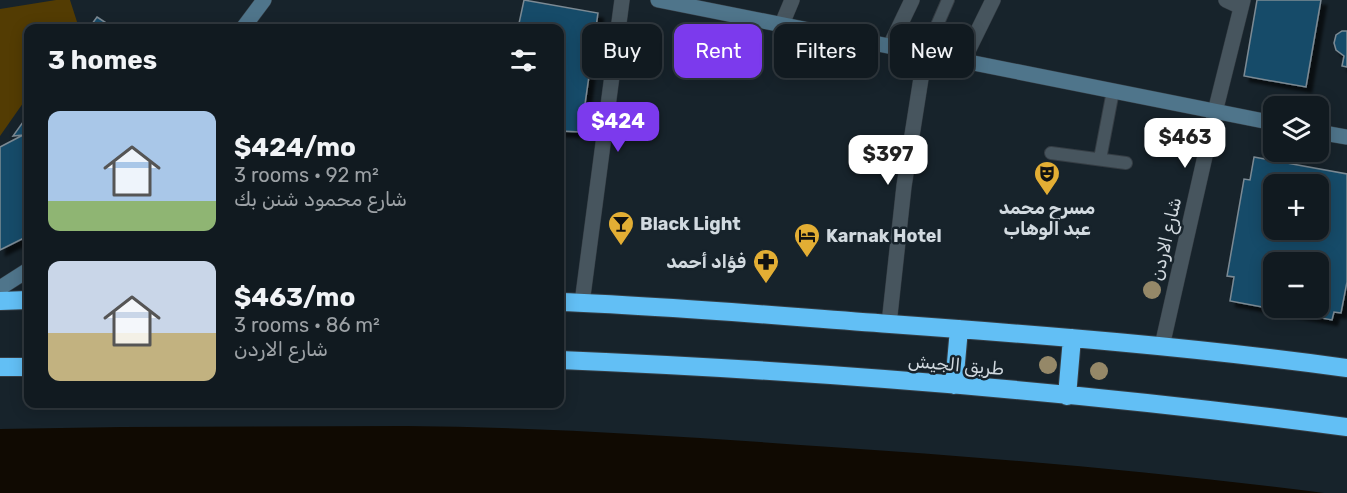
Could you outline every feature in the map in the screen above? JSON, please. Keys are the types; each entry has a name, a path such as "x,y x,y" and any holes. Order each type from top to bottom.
{"highway":[{"path":"0,301 24,300"},
{"name":"طريق الجيش","path":"564,302 721,310 1072,338 1162,346 1347,368"},
{"path":"954,385 959,329"},
{"path":"1067,396 1072,338"},
{"name":"طريق الجيش","path":"564,360 713,367 954,385 1347,428"},
{"path":"0,367 24,366"}],"street":[{"path":"246,24 264,0"},
{"path":"582,303 622,0"},
{"path":"658,0 782,24 792,0"},
{"path":"901,24 912,0"},
{"path":"974,39 993,0"},
{"path":"1226,0 1242,4"},
{"name":"شارع الاردن","path":"1162,346 1215,111 1242,4"},
{"path":"878,44 890,46"},
{"path":"974,63 1263,121"},
{"path":"889,324 904,186 921,78"},
{"path":"1329,134 1347,137"},
{"path":"0,288 24,273"}],"lane":[{"path":"938,24 948,0"},
{"path":"1100,159 1113,91"},
{"path":"1051,153 1126,163"}],"shaded area":[{"path":"70,0 78,24 24,24 24,102 0,136 0,9"},
{"path":"406,426 619,433 893,451 1139,472 1324,493 0,493 0,429"}],"building":[{"path":"524,0 598,13 596,24 582,24 582,78 589,78 581,132 564,131 564,24 519,24"},
{"path":"1257,0 1321,0 1306,87 1244,76"},
{"path":"97,17 108,24 92,24"},
{"path":"1347,31 1347,67 1342,66 1344,56 1336,50 1334,43 1336,35"},
{"path":"24,121 24,136 13,136"},
{"path":"24,136 24,238 0,250 0,147"},
{"path":"1254,157 1263,159 1263,162 1281,162 1347,174 1347,282 1341,313 1334,312 1332,320 1321,318 1329,318 1329,252 1263,252 1263,307 1230,301 1234,277 1227,276 1244,179 1250,180"}],"place":[{"name":"مسرح محمد عبد الوهاب","path":"1047,197"},
{"name":"Black Light","path":"621,247"},
{"name":"Karnak Hotel","path":"807,259"},
{"name":"فؤاد أحمد","path":"766,285"}]}
